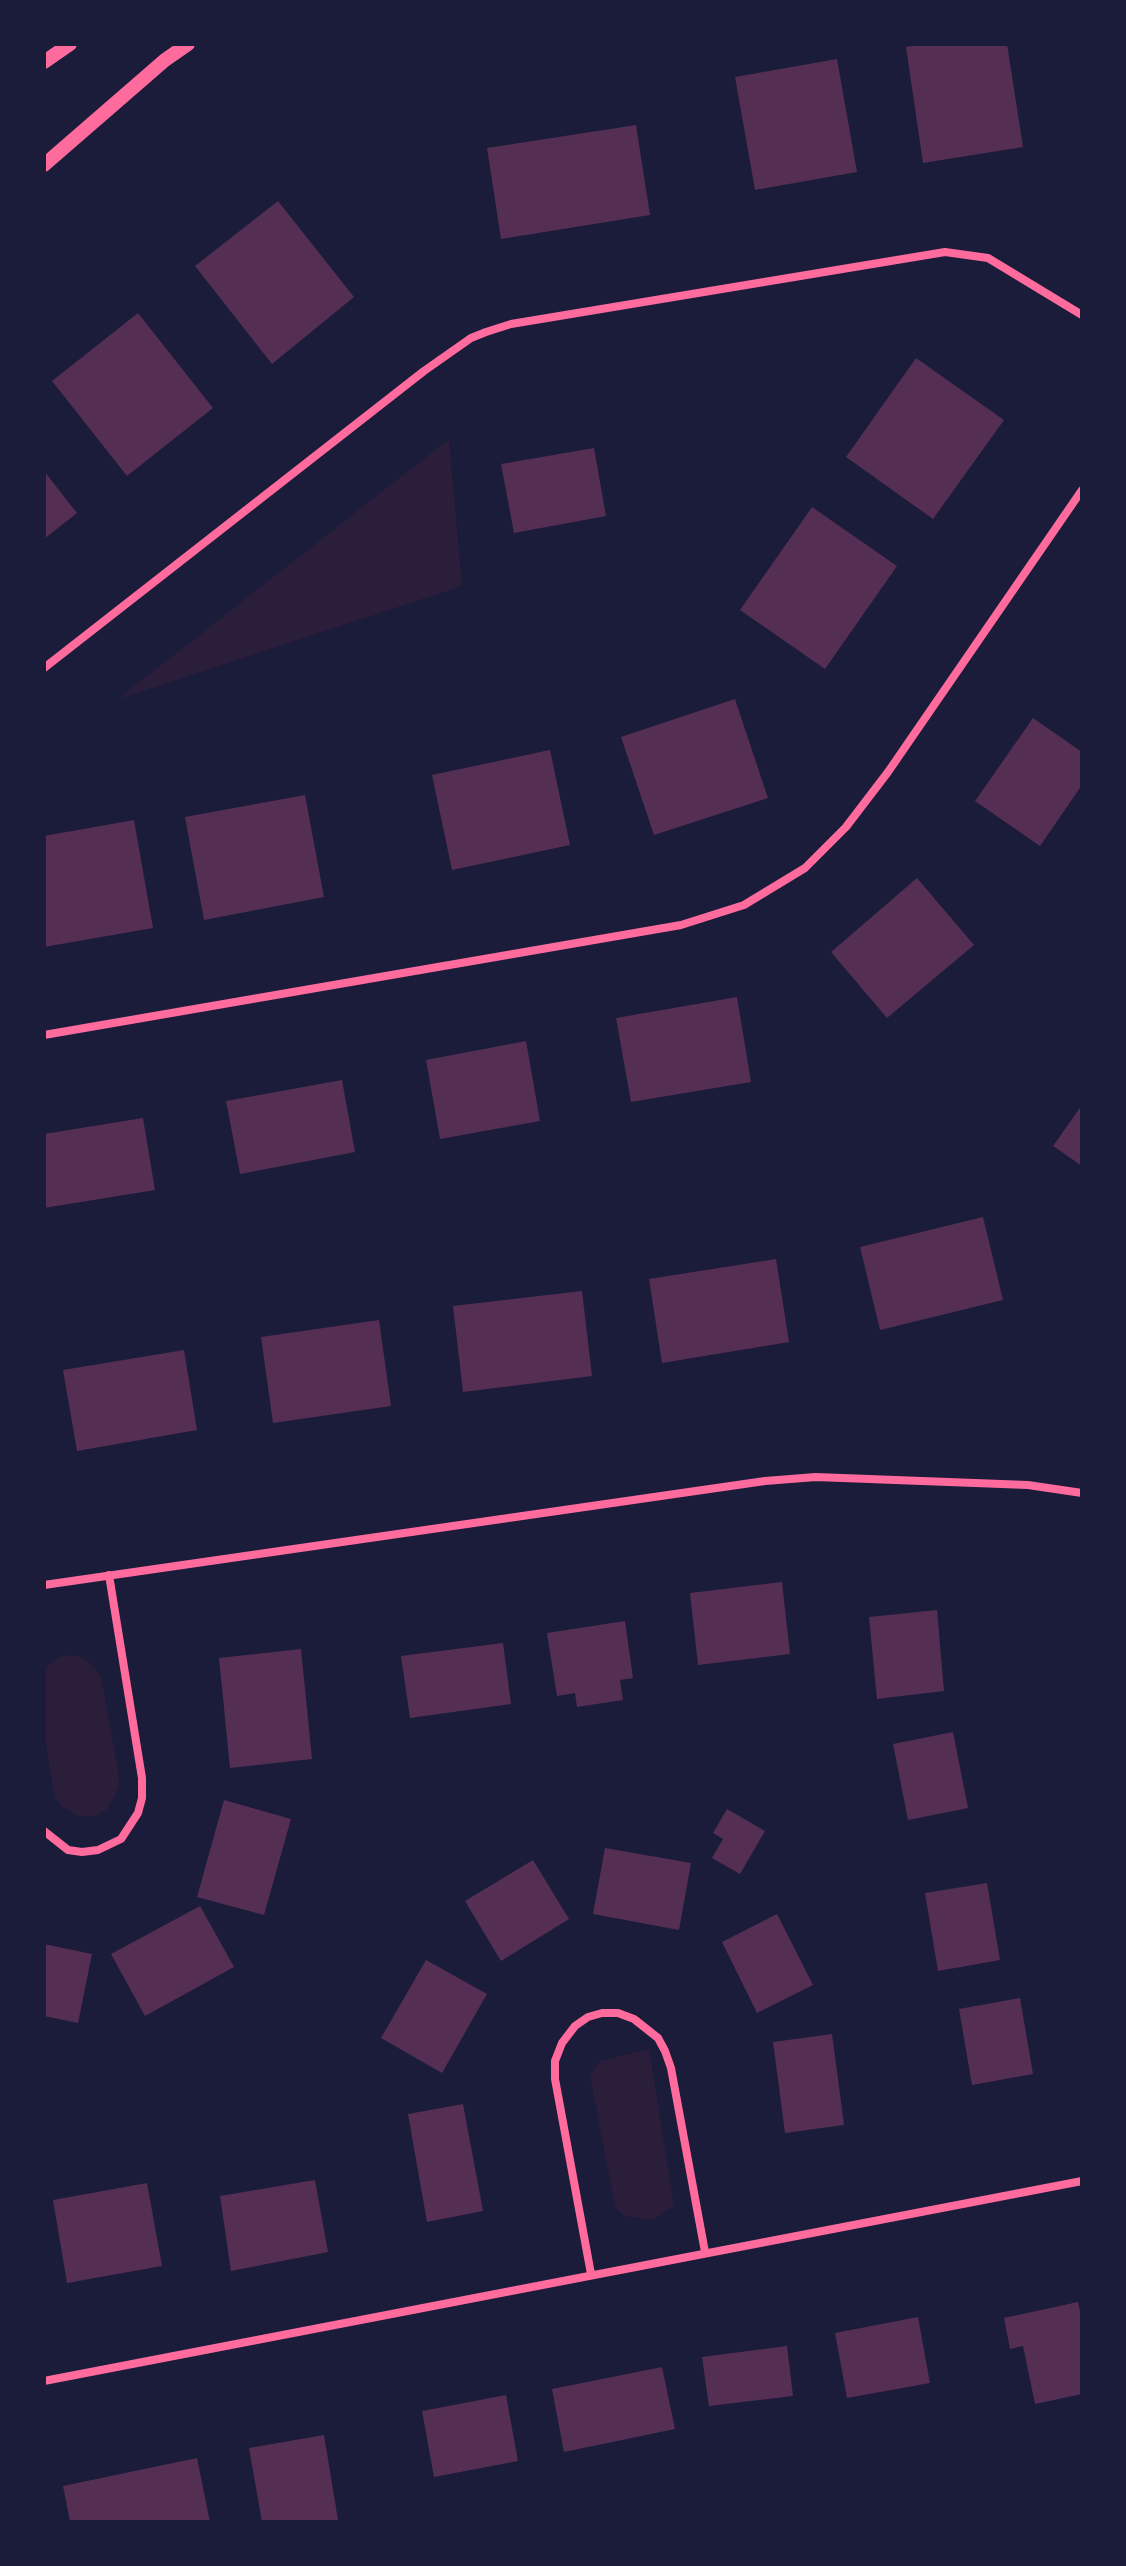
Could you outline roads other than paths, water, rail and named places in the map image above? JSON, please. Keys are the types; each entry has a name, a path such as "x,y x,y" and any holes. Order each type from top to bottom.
{"street":[{"path":"44,62 70,44"},
{"path":"44,165 165,60 188,44"},
{"path":"44,668 424,371 471,338 486,332 511,324 945,252 988,258 1082,315"},
{"path":"44,1035 681,925 744,905 805,868 846,827 888,772 1082,490"},
{"path":"44,1585 765,1481 816,1477 1028,1485 1082,1493"},
{"path":"44,1831 68,1850 98,1850 121,1839 138,1813 142,1798 142,1778 109,1575"},
{"path":"591,2274 555,2079 555,2061 562,2043 575,2026 588,2017 602,2013 618,2013 634,2019 658,2038 665,2051 671,2068 705,2252"},
{"path":"44,2381 1082,2181"}]}
